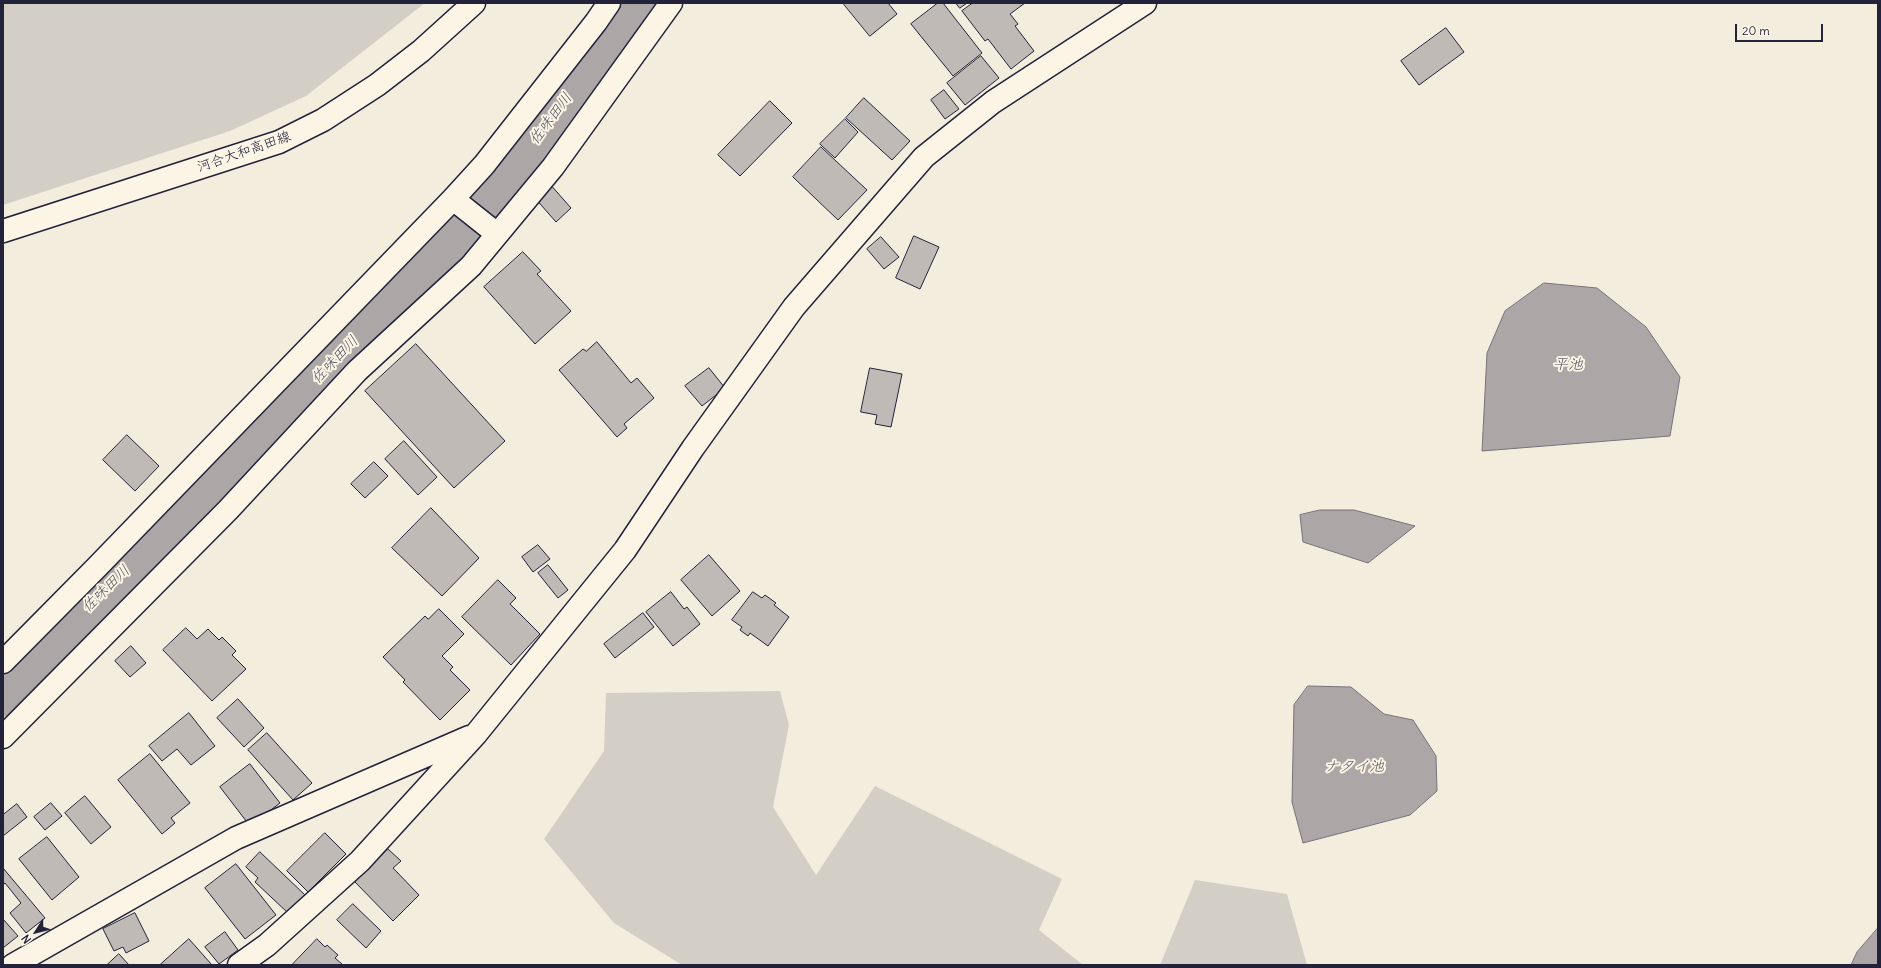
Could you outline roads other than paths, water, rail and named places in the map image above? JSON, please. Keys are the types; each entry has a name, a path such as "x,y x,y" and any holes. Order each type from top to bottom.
{"street":[{"name":"河合大和高田線","path":"3,231 279,142 323,120 377,85 421,51 474,3"},
{"path":"3,662 453,199 484,165 596,22 609,3"},
{"path":"3,737 228,510 357,371 471,266 553,167 671,3"},
{"path":"239,965 267,945 360,861 476,734 625,550 693,448 794,307 924,157 992,102 1145,3"},
{"path":"453,199 497,234"},
{"path":"13,965 236,838 476,734"}],"water":[{"name":"平池","path":"1544,283 1597,288 1646,327 1680,377 1670,436 1482,451 1487,353 1505,311"},
{"path":"1320,510 1354,510 1415,526 1368,563 1303,542 1300,515"},
{"name":"ナタイ池","path":"1308,686 1351,687 1384,714 1413,720 1436,756 1437,791 1410,815 1303,843 1292,802 1294,705"},
{"path":"1878,928 1878,965 1851,965 1857,952"}],"waterway":[{"name":"佐味田川","path":"3,690 275,423 432,261 503,183 581,80 636,3"}]}
